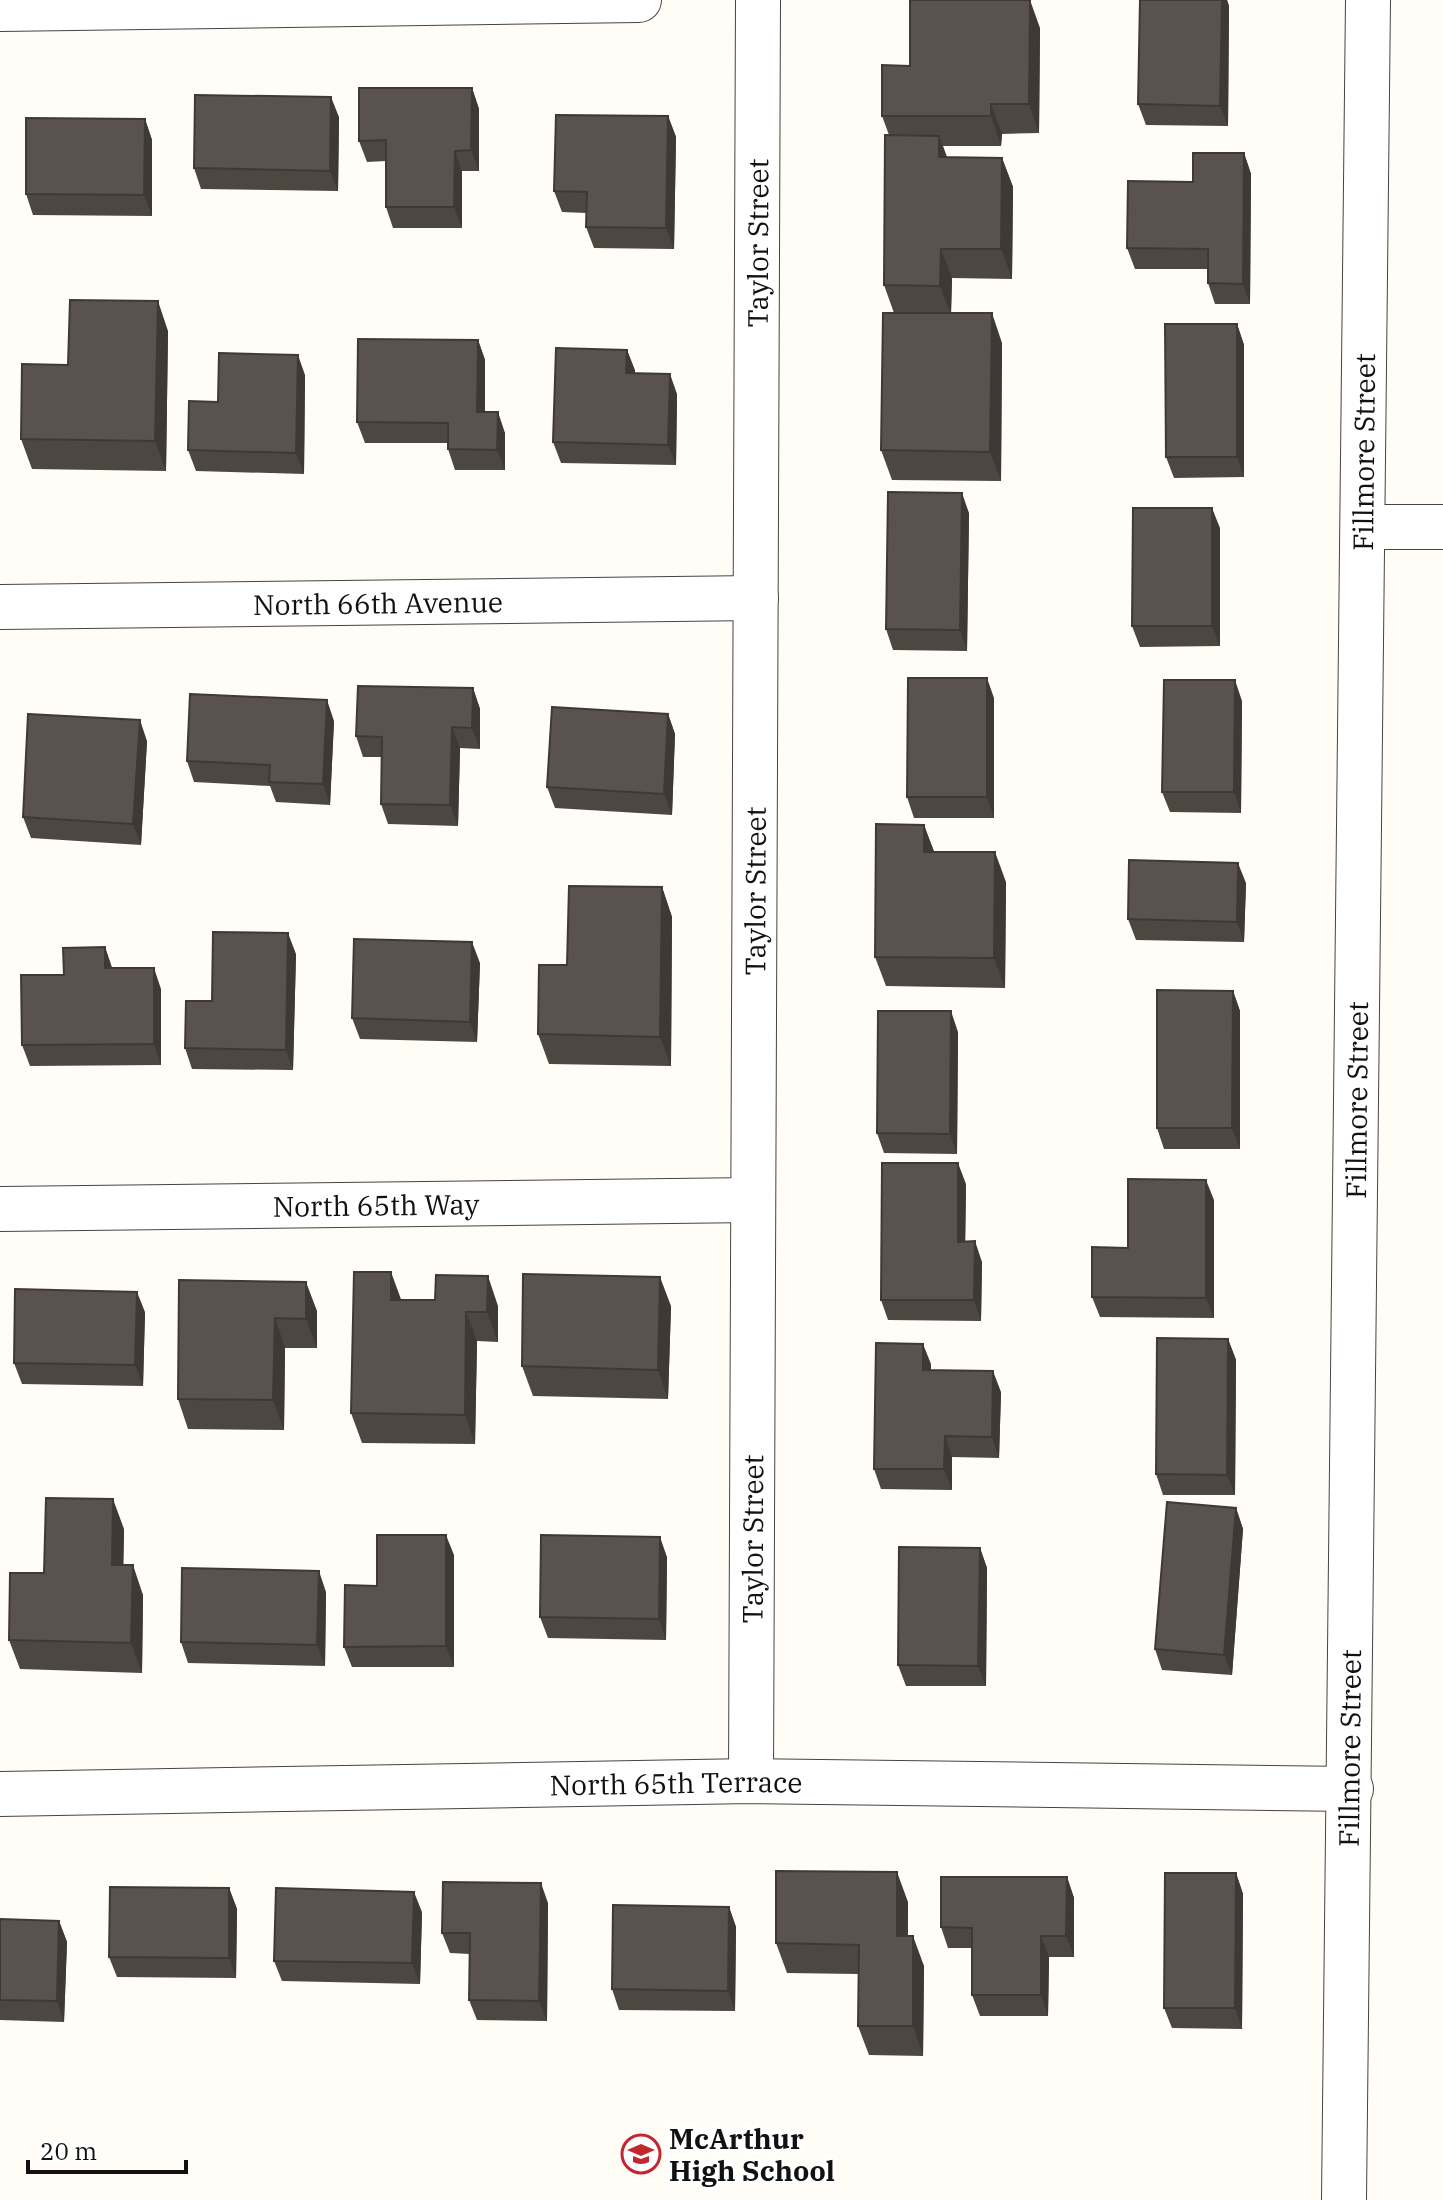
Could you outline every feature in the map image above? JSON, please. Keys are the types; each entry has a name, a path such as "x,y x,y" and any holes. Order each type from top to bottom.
{"street":[{"path":"0,9 639,0"},
{"name":"Taylor Street","path":"751,1781 758,0"},
{"name":"Fillmore Street","path":"1344,2200 1365,527 1368,0"},
{"path":"1365,527 1443,527"},
{"name":"North 66th Avenue","path":"0,607 756,598"},
{"name":"North 65th Way","path":"0,1209 753,1200"},
{"name":"North 65th Terrace","path":"0,1794 751,1781 1351,1789"}],"building":[{"path":"910,0 1030,0 1029,104 991,104 991,116 882,116 882,65 910,66"},
{"path":"1140,0 1222,0 1220,106 1138,104"},
{"path":"359,88 472,88 471,150 455,151 454,207 386,207 386,140 359,141"},
{"path":"195,95 331,97 330,171 194,168"},
{"path":"556,115 668,116 666,228 586,227 587,192 554,191"},
{"path":"26,118 145,119 144,195 26,194"},
{"path":"885,135 939,136 939,157 1002,158 1001,249 941,249 940,286 884,285"},
{"path":"1193,153 1244,153 1243,284 1208,283 1208,249 1127,248 1128,181 1193,182"},
{"path":"70,300 158,301 155,441 21,439 22,364 68,365"},
{"path":"883,313 992,313 990,452 881,450"},
{"path":"1165,324 1237,324 1237,457 1166,457"},
{"path":"358,339 478,340 477,412 498,412 497,450 448,449 448,423 357,422"},
{"path":"556,348 627,350 626,373 670,374 668,445 553,442"},
{"path":"219,353 298,355 296,453 188,450 189,401 218,402"},
{"path":"888,492 962,493 960,630 886,629"},
{"path":"1133,508 1212,508 1212,626 1132,626"},
{"path":"908,678 987,678 987,797 907,797"},
{"path":"1164,680 1235,680 1234,792 1162,792"},
{"path":"358,686 473,688 472,728 452,727 450,805 381,804 382,737 356,736"},
{"path":"190,694 327,700 323,784 269,782 270,765 187,761"},
{"path":"552,707 668,714 664,794 547,787"},
{"path":"28,714 140,720 133,824 23,817"},
{"path":"876,824 924,825 924,852 995,852 994,958 875,957"},
{"path":"1129,860 1238,863 1237,922 1128,919"},
{"path":"569,886 662,887 660,1037 538,1034 539,965 567,965"},
{"path":"213,932 288,933 286,1050 185,1048 186,1001 212,1001"},
{"path":"354,939 472,942 470,1022 352,1018"},
{"path":"105,947 105,968 154,968 154,1044 22,1045 21,975 64,975 63,948"},
{"path":"1157,990 1233,991 1232,1128 1157,1128"},
{"path":"878,1011 951,1011 950,1134 877,1133"},
{"path":"882,1163 958,1163 958,1242 975,1241 974,1300 881,1300"},
{"path":"1128,1179 1206,1180 1206,1298 1092,1297 1092,1247 1128,1248"},
{"path":"354,1272 391,1272 391,1300 435,1300 436,1275 488,1276 487,1312 466,1312 465,1415 351,1413"},
{"path":"523,1274 660,1277 658,1370 522,1366"},
{"path":"179,1280 306,1282 306,1319 275,1318 273,1400 178,1399"},
{"path":"15,1289 137,1292 135,1365 14,1363"},
{"path":"1157,1338 1228,1339 1227,1475 1156,1474"},
{"path":"876,1343 923,1344 923,1370 993,1371 992,1437 945,1436 944,1469 874,1469"},
{"path":"46,1498 113,1499 112,1565 133,1565 131,1643 9,1640 10,1573 44,1573"},
{"path":"1167,1502 1236,1508 1224,1655 1155,1649"},
{"path":"377,1535 446,1535 446,1646 344,1647 345,1585 377,1586"},
{"path":"541,1535 660,1537 659,1619 540,1617"},
{"path":"899,1547 980,1548 978,1666 898,1665"},
{"path":"182,1568 319,1571 317,1645 181,1642"},
{"path":"776,1871 897,1872 897,1936 913,1936 913,2026 858,2026 859,1945 776,1943"},
{"path":"1165,1873 1236,1873 1235,2008 1164,2008"},
{"path":"941,1877 1067,1877 1066,1936 1041,1936 1041,1995 972,1995 972,1928 941,1927"},
{"path":"443,1882 541,1883 539,2001 469,2000 470,1933 442,1933"},
{"path":"110,1887 229,1888 229,1958 109,1957"},
{"path":"276,1888 414,1892 412,1963 274,1961"},
{"path":"613,1905 729,1907 728,1991 612,1989"},
{"path":"0,1919 59,1921 57,2001 0,2000"}],"place":[{"name":"McArthur High School","path":"641,2154"}]}
